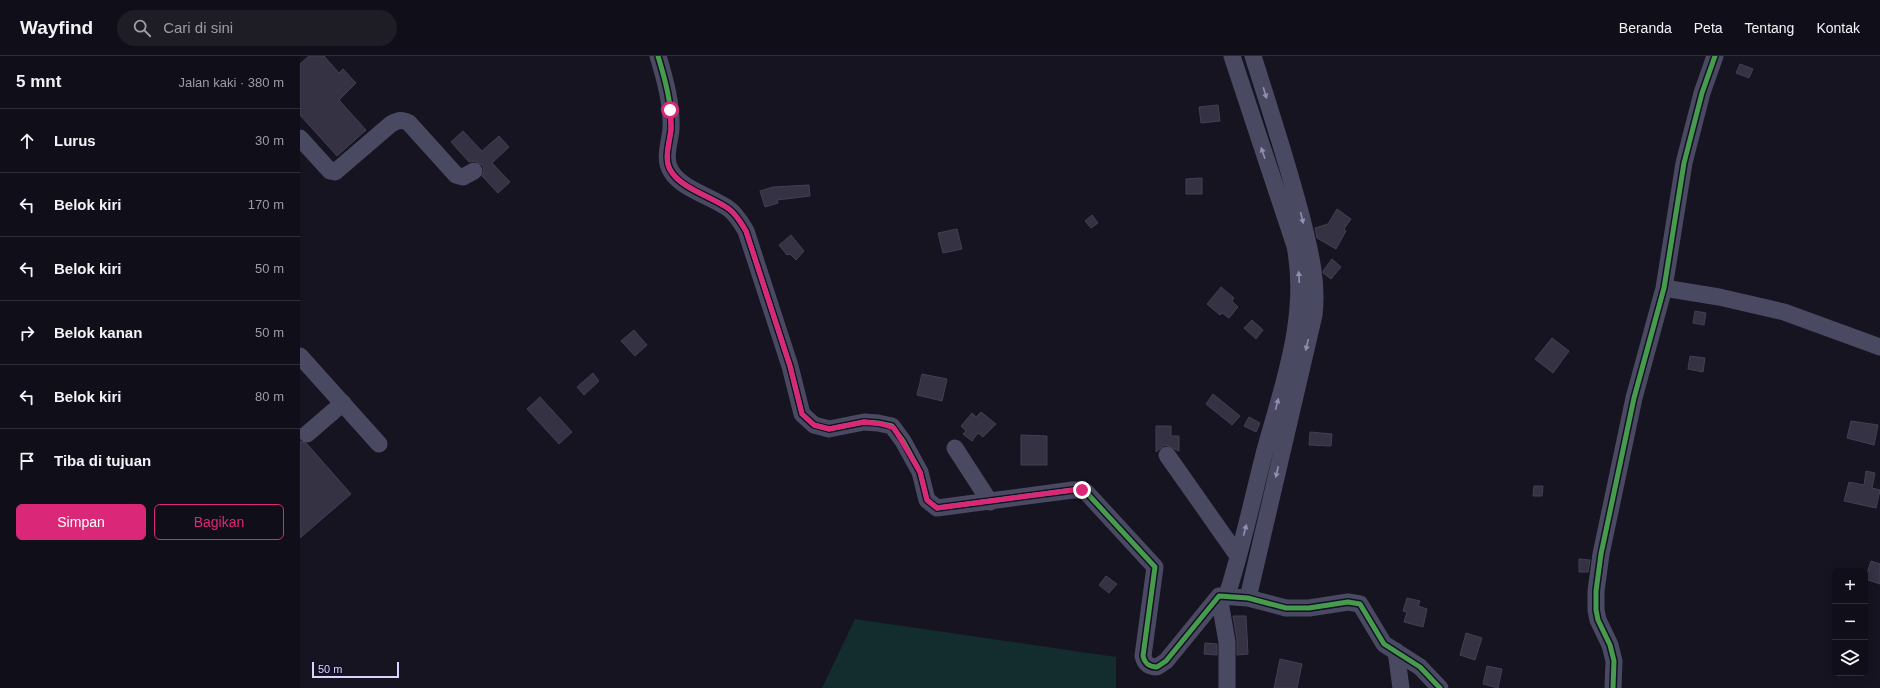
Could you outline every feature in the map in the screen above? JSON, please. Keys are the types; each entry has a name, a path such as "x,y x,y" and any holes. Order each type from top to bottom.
{"street":[{"path":"658,56 670,110 671,128 668,154 669,167 674,176 685,184 730,210 740,220 746,231 790,366 802,414 814,425 829,429 864,422 882,424 894,428 920,472 927,500 933,506 942,508 1082,490 1091,497 1155,567 1143,656 1144,662 1148,666 1156,667 1166,661 1223,595 1238,556 1294,340 1299,308 1300,279 1295,246 1232,56"},
{"path":"1248,598 1311,328 1316,290 1309,249 1295,193 1253,56"},
{"path":"1613,688 1614,661 1610,645 1598,620 1596,610 1596,591 1601,554 1634,398 1664,288 1684,164 1702,93 1715,56"},
{"path":"300,138 330,170 335,172 391,124 400,120 410,123 456,175 463,177 474,171"},
{"path":"1664,288 1719,297 1784,312 1880,347"},
{"path":"300,356 379,444"},
{"path":"307,434 343,403"},
{"path":"955,448 990,502"},
{"path":"1167,455 1238,556"},
{"path":"1223,595 1248,598 1286,608 1309,608 1348,602 1360,604 1382,641 1420,667 1440,688"},
{"path":"1223,595 1227,642 1227,688"},
{"path":"1396,651 1401,688"}],"green space":[{"path":"855,619 1116,657 1116,688 822,688"}],"building":[{"path":"309,56 324,56 339,73 343,69 356,83 339,100 366,130 337,156 300,115 300,64"},
{"path":"1740,64 1753,69 1749,78 1736,73"},
{"path":"1218,105 1220,121 1201,123 1199,107"},
{"path":"463,131 482,151 499,136 509,147 492,163 510,182 498,193 482,176 484,171 483,166 475,161 469,162 451,142"},
{"path":"1202,178 1202,194 1186,194 1186,179"},
{"path":"809,185 810,196 777,200 778,203 765,207 760,191 773,187"},
{"path":"1337,209 1351,219 1344,229 1346,231 1336,249 1317,238 1315,228 1328,224"},
{"path":"1092,215 1098,223 1091,228 1085,221"},
{"path":"957,229 962,249 943,253 938,233"},
{"path":"791,235 804,251 796,260 790,254 787,255 779,245"},
{"path":"1332,259 1341,267 1331,279 1323,273 1323,271"},
{"path":"1221,287 1234,298 1232,301 1238,307 1229,318 1222,313 1220,315 1207,304"},
{"path":"1695,311 1706,313 1704,325 1693,323"},
{"path":"1252,320 1263,330 1256,339 1244,328"},
{"path":"634,330 647,345 635,356 621,341"},
{"path":"1552,338 1569,351 1553,373 1535,359"},
{"path":"1690,356 1705,358 1703,372 1688,369"},
{"path":"593,373 599,381 584,395 577,387"},
{"path":"922,374 947,379 942,401 917,395"},
{"path":"1213,394 1240,416 1232,425 1206,404"},
{"path":"540,397 572,432 559,444 527,409"},
{"path":"981,412 996,424 983,437 978,433 972,441 963,434 966,431 961,426 972,413 976,417"},
{"path":"1249,417 1260,423 1256,432 1244,426"},
{"path":"1851,421 1878,425 1874,445 1847,438"},
{"path":"1156,426 1171,426 1171,436 1179,436 1179,451 1166,445 1156,452"},
{"path":"1310,432 1332,434 1331,446 1309,445"},
{"path":"1021,435 1047,436 1047,465 1021,465"},
{"path":"300,441 307,444 351,494 300,538"},
{"path":"1866,471 1875,473 1872,488 1880,490 1876,508 1844,501 1849,482 1864,485"},
{"path":"1534,486 1543,486 1542,496 1533,496"},
{"path":"1579,559 1590,560 1588,572 1579,572"},
{"path":"1871,561 1880,564 1880,584 1868,580 1868,570"},
{"path":"1106,576 1117,584 1109,593 1099,585"},
{"path":"1407,598 1420,601 1418,606 1427,609 1423,627 1404,622 1407,612 1403,611"},
{"path":"1233,616 1246,616 1248,654 1237,655 1237,640"},
{"path":"1466,633 1482,638 1475,660 1460,655"},
{"path":"1205,643 1217,644 1217,655 1204,654"},
{"path":"1280,659 1302,664 1297,688 1274,688"},
{"path":"1487,666 1502,669 1498,688 1483,684"}],"cycle path":[{"path":"658,56 669,101 671,129 667,161 671,171 682,183 732,211 746,231 790,366 802,414 814,425 829,429 864,422 892,426 903,441 920,472 927,500 937,508 1073,490 1082,490 1086,492 1155,567 1143,656 1146,663 1150,666 1157,667 1166,661 1219,596 1248,598 1286,608 1309,608 1348,602 1360,604 1384,644 1420,667 1440,688"},
{"path":"1613,688 1614,661 1610,645 1598,620 1596,610 1596,591 1601,554 1634,398 1664,288 1684,163 1702,93 1715,56"}],"route":[{"path":"670,110 671,128 668,163 671,172 685,184 730,210 740,220 746,231 760,278 790,366 802,414 808,420 820,428 829,429 837,429 864,422 892,426 914,459 920,472 927,500 930,504 937,508 1078,489 1082,490"}]}
